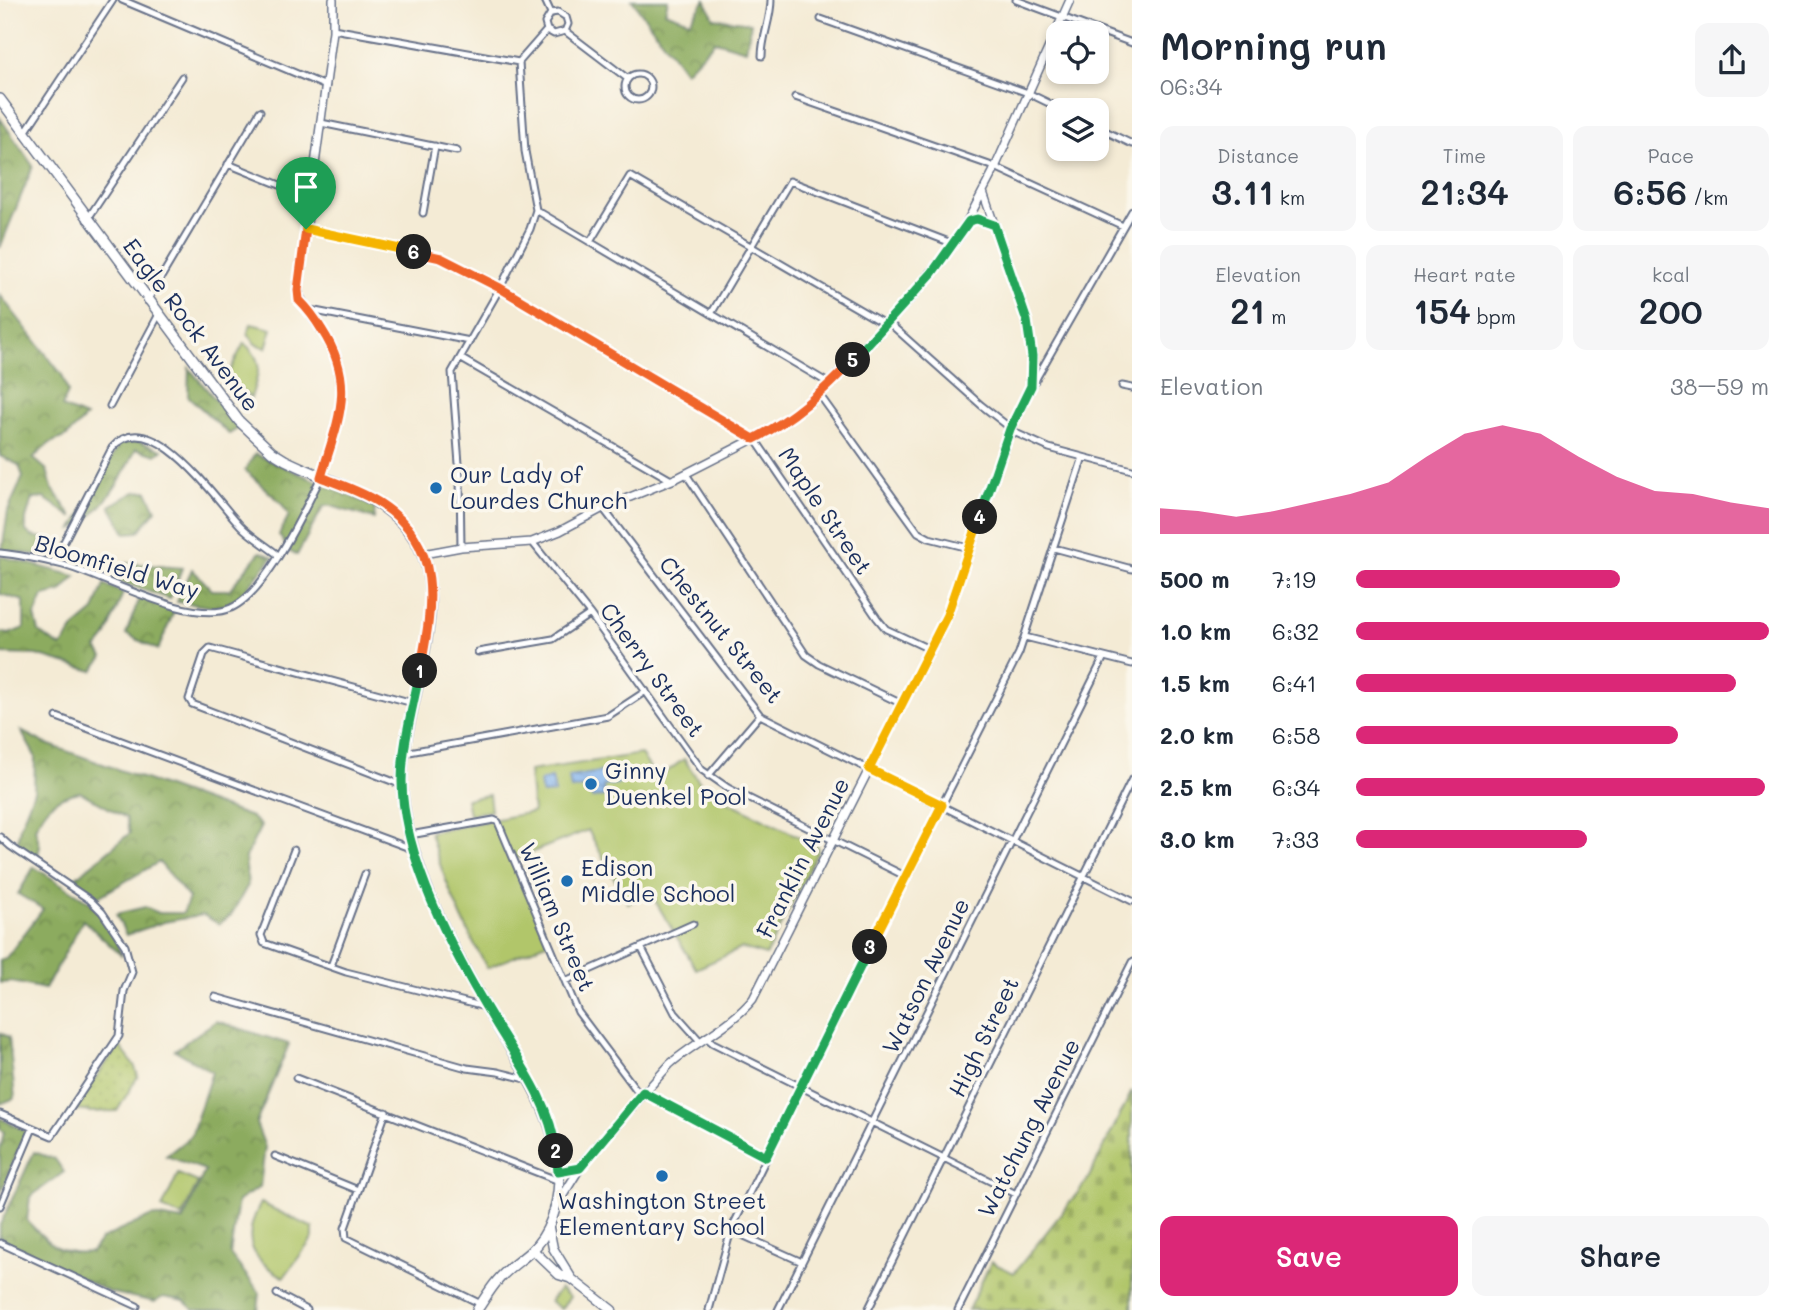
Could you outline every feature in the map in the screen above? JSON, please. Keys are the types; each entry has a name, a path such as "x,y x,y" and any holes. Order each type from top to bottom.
{"main road":[{"name":"Eagle Rock Avenue","path":"0,99 224,405 251,435 277,456 381,504 402,522 422,554 429,576 431,604 404,753 402,785 410,835 439,916 485,1007 544,1107 552,1131 558,1176 555,1209 549,1228 533,1250 498,1279 479,1307"},
{"path":"549,1228 553,1248 572,1279"},
{"path":"533,1250 559,1275 572,1279 612,1310"}],"street":[{"path":"24,134 113,0"},
{"path":"122,0 326,86"},
{"path":"321,477 339,416 341,371 334,350 310,310 299,300 298,290 333,29 333,0"},
{"path":"545,0 551,13"},
{"path":"762,55 771,0"},
{"path":"1016,0 1132,43"},
{"path":"422,554 461,547 532,542 560,531 603,508 686,474 791,418 830,384 932,273 954,244 969,221 995,167 1070,0"},
{"path":"558,12 566,17 568,24 565,31 558,34 547,30 545,19 551,13 558,12"},
{"path":"821,19 1046,102"},
{"path":"333,29 519,62"},
{"path":"461,547 460,477 453,368 500,288 530,229 536,211 525,151 519,62 547,30"},
{"path":"565,31 628,79"},
{"path":"638,74 645,76 650,84 648,96 636,100 629,97 625,89 628,79 638,74"},
{"path":"88,220 182,77"},
{"path":"795,97 995,167 1123,226"},
{"path":"147,301 260,111"},
{"path":"321,123 457,151"},
{"path":"1109,133 1132,144"},
{"path":"422,213 435,146"},
{"path":"228,164 312,198"},
{"path":"590,242 630,176 887,323 1010,429 1031,441 1132,470"},
{"path":"711,314 790,181 954,244"},
{"name":"Franklin Avenue","path":"555,1209 580,1168 670,1063 740,1015 753,999 947,615 1010,429 1031,386 1032,356 1027,321 983,192"},
{"path":"536,211 830,384"},
{"path":"1031,386 1132,211"},
{"path":"969,221 977,219 994,225"},
{"name":"Maple Street","path":"306,229 441,258 500,288 754,439 886,629 929,649"},
{"path":"310,310 470,341"},
{"path":"110,406 159,316"},
{"path":"460,358 671,480"},
{"path":"1122,386 1132,388"},
{"path":"819,394 918,532 929,538 969,548"},
{"path":"52,563 112,448 118,440 136,436 157,442 176,452 242,528 278,555"},
{"path":"709,1310 731,1230 1026,637 1083,457"},
{"path":"686,474 806,655 819,664 902,704"},
{"name":"Bloomfield Way","path":"0,553 52,563 197,612 231,609 257,586 278,555 321,477"},
{"name":"Chestnut Street","path":"603,508 760,715 1132,901"},
{"name":"Cherry Street","path":"532,542 590,614 708,776 907,877"},
{"path":"1054,548 1132,569"},
{"path":"478,652 553,639 590,614"},
{"path":"1026,637 1132,664"},
{"path":"402,785 192,704 189,699 204,653 210,648 413,703"},
{"name":"Watson Avenue","path":"778,1310 1104,657"},
{"path":"404,753 608,716 646,691"},
{"path":"708,776 760,715"},
{"path":"57,717 415,850"},
{"name":"High Street","path":"868,1310 1132,779"},
{"name":"William Street","path":"410,835 494,820 498,822 578,1012 642,1094 766,1157"},
{"path":"0,837 103,912 125,946 132,972 124,991 119,1036 52,1136 0,1114"},
{"path":"294,850 261,934 264,943 331,966 485,1007"},
{"path":"331,966 365,874"},
{"path":"565,981 693,924"},
{"path":"640,947 675,1013 703,1039 1016,1194"},
{"name":"Watchung Avenue","path":"958,1310 1132,962"},
{"path":"215,997 454,1064 530,1080"},
{"path":"296,1077 558,1176 580,1168"},
{"path":"386,1112 345,1228 345,1238 479,1307"},
{"path":"0,1206 33,1128"},
{"path":"275,1156 358,1190"},
{"path":"731,1230 802,1262"},
{"path":"0,1243 137,1306"},
{"path":"277,1294 307,1310"}],"green space":[{"path":"632,0 668,0 665,12 690,21 705,0 714,18 751,23 746,50 715,41 685,72"},
{"path":"0,118 33,166 0,248"},
{"path":"0,295 62,375 68,392 62,407 86,417 67,436 50,443 33,458 47,470 52,488 73,518 44,498 32,499 26,519 26,531 32,536 54,540 51,557 2,550 8,510 23,477 19,465 0,456"},
{"path":"251,324 272,329 266,348 255,344 248,333"},
{"path":"244,343 258,362 258,375 251,398 227,379"},
{"path":"189,368 239,428 229,434 188,396"},
{"path":"138,441 162,450 156,455 136,449 110,494 94,514 73,529 119,444"},
{"path":"255,454 375,507 374,519 328,505 323,507 297,555 290,552 279,535 289,515 281,503 245,470"},
{"path":"147,491 156,510 138,532 125,533 110,506 135,492"},
{"path":"260,552 273,557 241,595 220,608 177,602 192,569 212,590 229,590"},
{"path":"0,556 76,576 61,592 43,596 35,616 39,632 61,647 75,627 94,611 104,584 123,593 106,637 97,648 103,657 93,671 36,655 0,654 0,632 9,634 24,628 24,601 0,594"},
{"path":"126,563 182,568 170,599 118,581"},
{"path":"140,596 175,609 158,650 126,634"},
{"path":"21,731 44,743 251,817 261,826 245,858 248,885 231,915 219,924 203,915 164,922 126,935 116,914 145,907 159,913 183,913 189,898 159,862 98,897 73,880 130,833 126,818 80,792 57,800 43,814 35,828 40,846 37,858 17,845 20,827 34,791 35,756"},
{"path":"641,754 657,779 684,759 705,790 818,846 818,851 766,955 742,948 696,969 651,894 628,903 588,830 515,859 549,942 487,968 454,902 430,832 533,812 529,771"},
{"path":"489,795 491,811 469,814 466,799"},
{"path":"34,867 91,903 108,923 122,956 83,920 45,989 12,982 0,983 0,960 6,958 43,909 18,894"},
{"path":"216,1021 289,1044 256,1123 265,1147 260,1187 238,1201 230,1254 260,1293 258,1310 194,1310 184,1301 163,1297 155,1302 109,1292 0,1238 0,1225 34,1152 55,1159 64,1172 30,1197 27,1221 61,1249 69,1252 91,1252 101,1239 152,1216 183,1221 205,1170 166,1156 191,1136 212,1072 175,1050"},
{"path":"0,1033 9,1037 15,1098 0,1104"},
{"path":"119,1045 134,1065 138,1076 117,1111 90,1112 74,1109"},
{"path":"1132,1091 1132,1310 968,1310 991,1262 1014,1273 1087,1181"},
{"path":"0,1118 26,1131 0,1195 0,1151 4,1132 0,1129"},
{"path":"178,1174 198,1182 182,1217 162,1208"},
{"path":"261,1203 313,1228 313,1238 284,1277 263,1263 252,1246 251,1227"},
{"path":"560,1289 570,1297 561,1309 550,1301"}],"water":[{"name":"Ginny Duenkel Pool","path":"620,769 622,783 603,786 604,796 592,798 590,786 571,789 569,777"},
{"path":"552,778 555,793 542,794 540,781"}],"place":[{"name":"Our Lady of Lourdes Church","path":"436,488"},
{"name":"Ginny Duenkel Pool","path":"591,784"},
{"name":"Edison Middle School","path":"567,881"},
{"name":"Washington Street Elementary School","path":"662,1176"}],"route":[{"path":"977,219 994,225 1027,321 1031,339 1031,386 1010,429 947,615 869,769 942,805 766,1157 643,1092 580,1168 558,1172 552,1131 544,1107 485,1007 439,916 408,827 402,780 407,734 430,613 429,576 420,548 393,513 366,496 321,477 339,416 342,385 339,362 330,342 310,310 299,300 306,229 441,258 500,288 754,439 791,418 830,384 910,299 969,221 977,219"}]}
